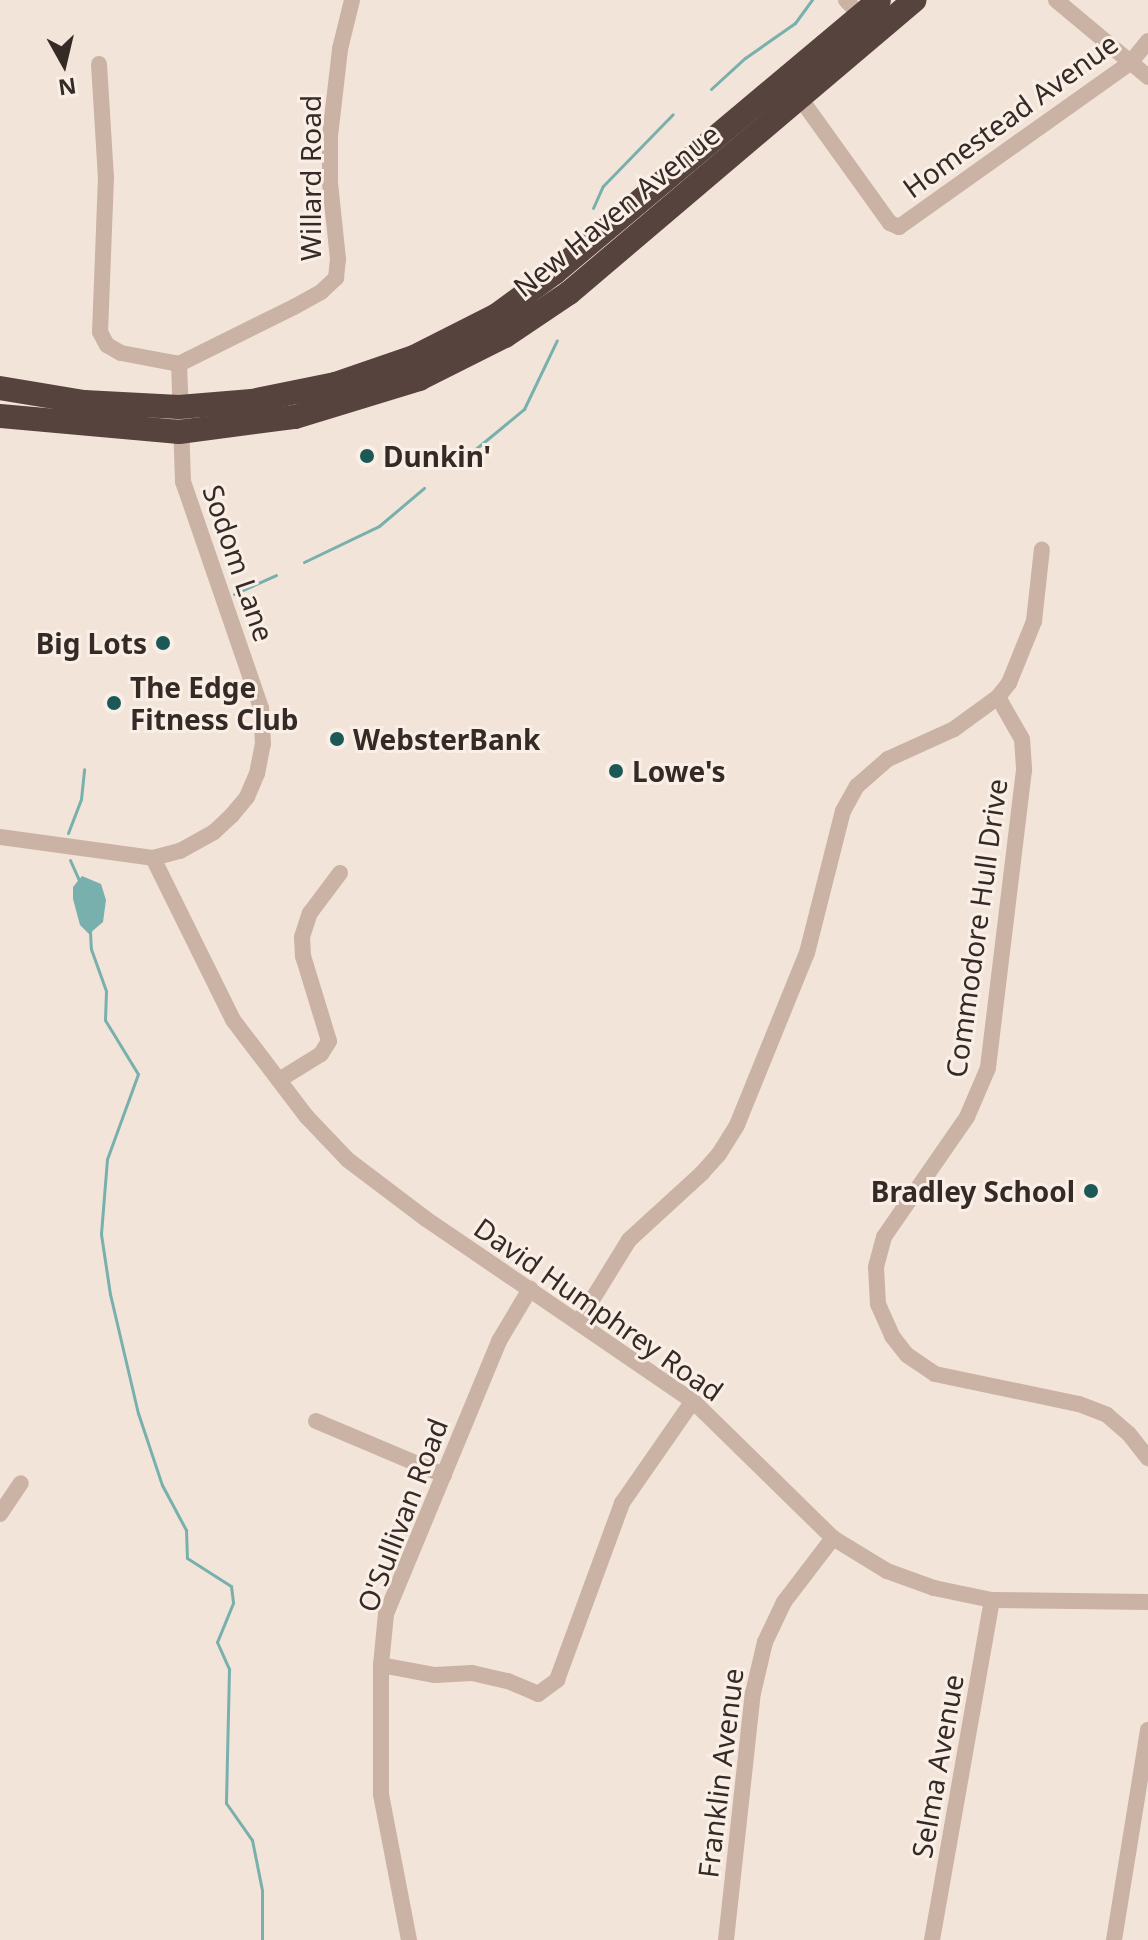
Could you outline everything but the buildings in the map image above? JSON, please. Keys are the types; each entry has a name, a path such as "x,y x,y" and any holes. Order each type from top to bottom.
{"highway":[{"name":"New Haven Avenue","path":"0,416 179,432 280,419 341,406 419,379 505,336 569,293 915,0"},
{"name":"New Haven Avenue","path":"0,388 84,402 179,407 252,401 335,384 414,357 497,315 554,273 783,78 862,5"}],"street":[{"name":"Willard Road","path":"179,364 294,307 321,292 336,278 338,259 330,183 330,136 340,49 352,0"},
{"path":"1056,0 1148,77"},
{"name":"Homestead Avenue","path":"801,97 890,223 899,227 1131,62 1148,41"},
{"path":"99,64 106,177 100,332 107,345 121,353 179,364 179,407"},
{"path":"783,78 801,97"},
{"name":"Sodom Lane","path":"0,837 153,858 180,851 214,832 232,815 252,786 263,744 263,717 183,482 179,407"},
{"path":"579,1321 629,1240 702,1173 737,1125 807,953 843,811 857,786 888,759 954,729 998,697 1020,664 1034,621 1042,549"},
{"name":"Commodore Hull Drive","path":"998,697 1022,739 1024,770 988,1068 967,1117 884,1237 876,1267 878,1304 899,1345 935,1374 1079,1404 1107,1415 1148,1458"},
{"name":"David Humphrey Road","path":"153,858 233,1020 307,1117 364,1175 693,1401 833,1538 887,1571 934,1588 992,1600 1148,1602"},
{"path":"279,1080 321,1054 329,1041 303,956 302,937 310,913 340,873"},
{"name":"O'Sullivan Road","path":"409,1940 381,1794 381,1665 386,1614 499,1341 530,1289"},
{"path":"381,1665 435,1675 472,1673 508,1681 538,1694 557,1680 622,1503 693,1401"},
{"path":"316,1421 444,1475"},
{"path":"0,1514 21,1483"},
{"name":"Franklin Avenue","path":"726,1940 753,1693 765,1642 784,1602 833,1538"},
{"name":"Selma Avenue","path":"932,1940 992,1600"},
{"path":"1114,1940 1148,1730"}],"water":[{"path":"82,876 101,884 106,900 103,922 89,934 80,925 73,899 73,887"}],"waterway":[{"path":"711,89 745,58 795,23 812,0"},
{"path":"593,208 603,186 673,114"},
{"path":"467,456 524,409 557,340"},
{"path":"304,562 379,526 424,488"},
{"path":"234,594 276,575"},
{"path":"68,833 81,799 84,769"},
{"path":"70,860 80,882"},
{"path":"90,932 91,949 106,991 105,1020 138,1074 107,1159 101,1234 110,1294 138,1413 162,1485 186,1530 187,1558 231,1586 233,1603 217,1642 229,1669 226,1803 252,1840 262,1890 262,1940"}],"place":[{"name":"Dunkin'","path":"367,456"},
{"name":"Big Lots","path":"163,643"},
{"name":"The Edge Fitness Club","path":"114,703"},
{"name":"WebsterBank","path":"337,739"},
{"name":"Lowe's","path":"616,771"},
{"name":"Bradley School","path":"1091,1191"}]}
